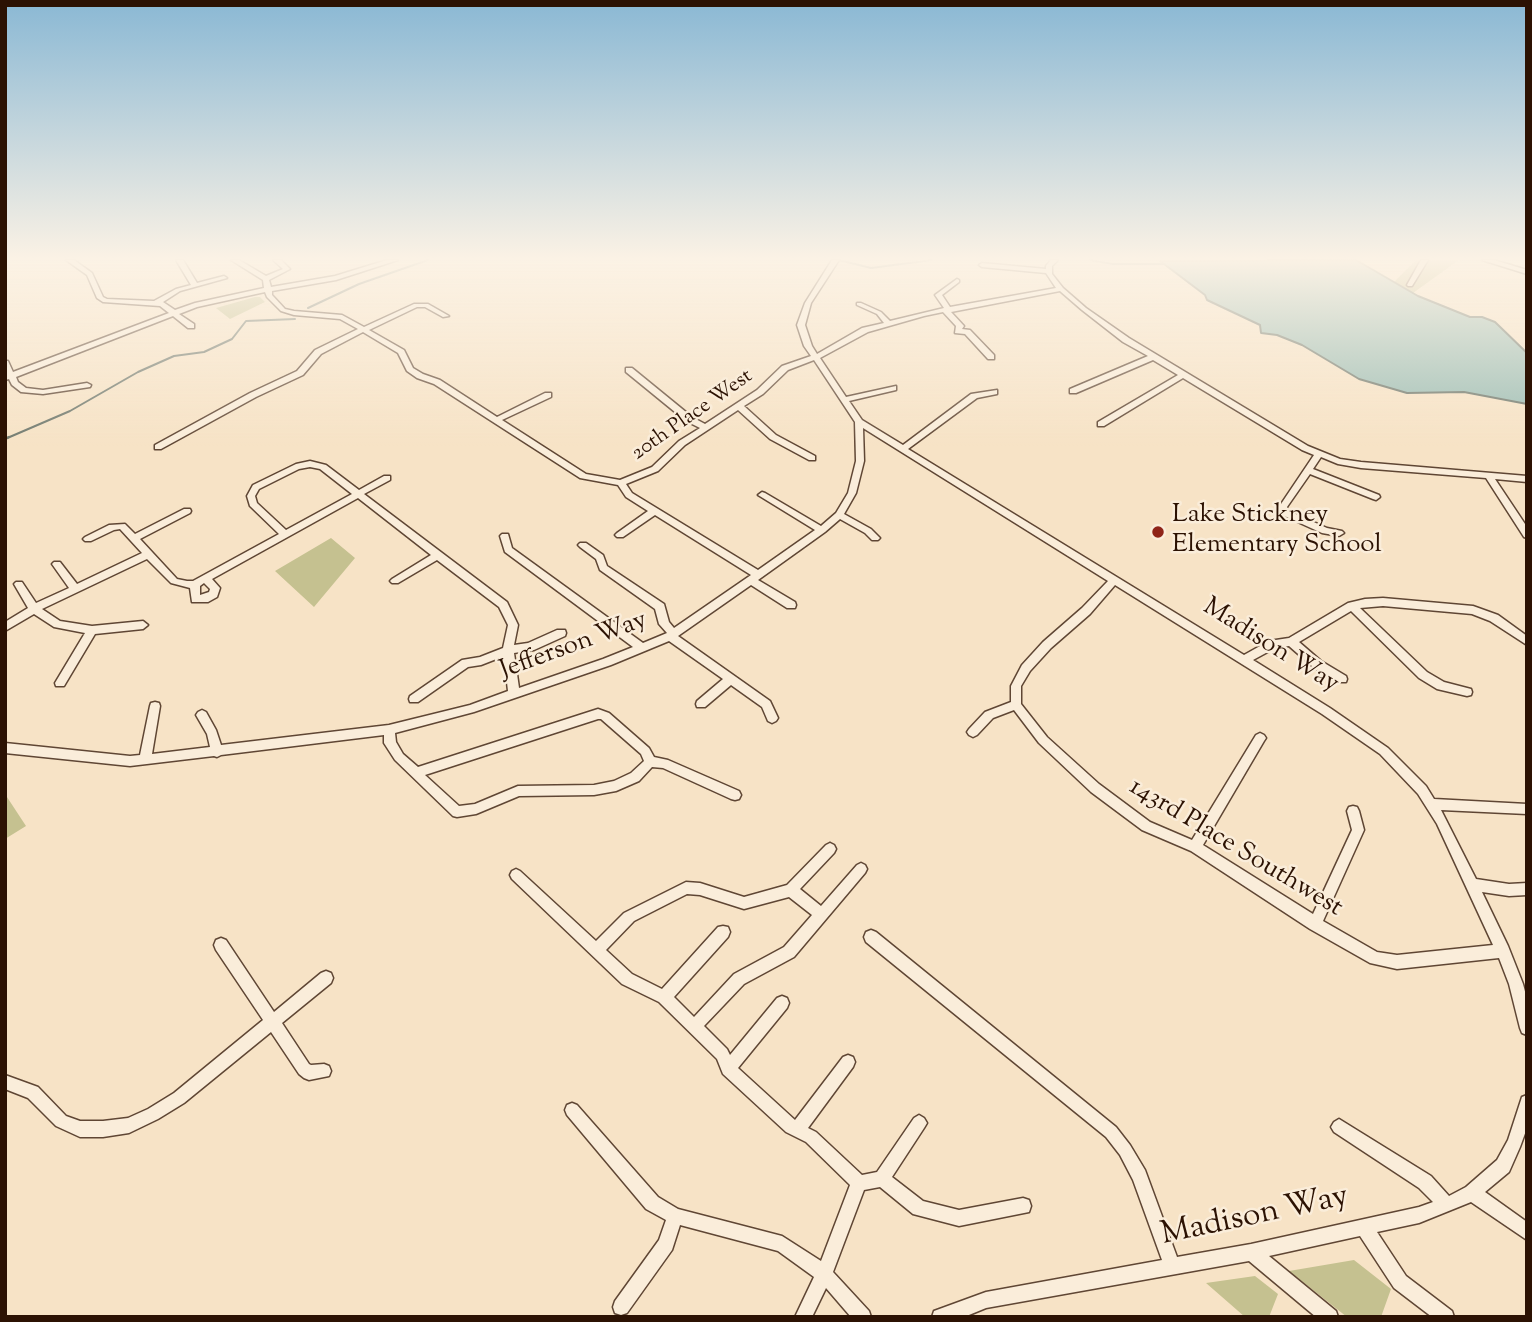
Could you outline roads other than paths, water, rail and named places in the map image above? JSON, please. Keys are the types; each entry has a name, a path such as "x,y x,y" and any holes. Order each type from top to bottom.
{"street":[{"path":"8,377 148,322"},
{"path":"185,322 191,326"},
{"path":"347,322 401,352 410,369 437,382 583,476 621,483 629,495 755,578 791,606"},
{"path":"158,447 253,395 286,381 300,373 318,352 379,322"},
{"path":"801,322 802,333 814,356 859,422"},
{"name":"20th Place West","path":"621,483 655,469 670,452 760,392 785,368 824,354 865,330 887,322"},
{"path":"957,322 960,326 958,331 967,332 991,357"},
{"path":"1103,322 1153,357 1319,454 1361,466 1527,479"},
{"path":"1073,391 1153,357"},
{"path":"5,363 8,377 19,388 32,392 87,385"},
{"path":"629,370 689,419 705,427"},
{"path":"1101,424 1183,375"},
{"path":"844,400 893,388"},
{"path":"903,449 974,396 994,392"},
{"path":"496,420 548,395"},
{"path":"739,406 773,437 811,458"},
{"name":"Madison Way","path":"859,422 1368,738 1410,776 1432,804 1473,885 1516,985 1527,1028"},
{"name":"Jefferson Way","path":"5,748 103,760 145,760 389,730 438,719 642,648 671,635 755,578 839,514 852,493 857,478 861,437 859,422"},
{"path":"1319,454 1283,507 1283,512 1325,531 1339,533"},
{"path":"285,534 253,504 251,496 256,487 278,475 310,464 323,467 503,605 510,615 513,633 508,650 514,694"},
{"path":"1308,470 1376,497"},
{"path":"1489,476 1527,534"},
{"path":"88,540 117,525 126,529 174,581 196,582 387,478"},
{"path":"762,495 821,530"},
{"path":"134,538 187,510"},
{"path":"620,535 654,511"},
{"path":"839,514 875,538"},
{"path":"505,536 509,550 642,648"},
{"path":"583,545 600,557 603,568 660,607 664,624 671,635 766,705 772,718"},
{"path":"5,627 34,609 149,554"},
{"path":"396,581 438,555"},
{"path":"57,564 75,589"},
{"path":"973,732 989,715 1016,705 1016,686 1026,668 1047,645 1086,611 1114,580"},
{"path":"19,584 34,609 58,624 92,630 143,625"},
{"path":"1245,660 1273,644 1291,642 1352,606 1383,602 1473,610 1494,618 1527,641"},
{"path":"1352,606 1423,675 1441,687 1467,692"},
{"path":"60,683 92,630"},
{"path":"414,699 466,663 481,662 508,650 530,647 561,633"},
{"path":"1291,642 1317,664 1342,679"},
{"path":"701,704 730,678"},
{"name":"143rd Place Southwest","path":"1016,705 1044,740 1095,788 1146,826 1195,846 1315,924 1375,958 1397,962 1503,951"},
{"path":"145,760 155,706"},
{"path":"415,773 598,714 605,716 645,751 650,762"},
{"path":"202,715 212,733 217,752"},
{"path":"389,730 394,751 450,808 465,813 518,791 594,790 616,786 635,777 650,762 664,763 734,795"},
{"path":"1195,846 1260,738"},
{"path":"1432,804 1527,808"},
{"path":"1315,924 1358,830 1353,811"},
{"path":"596,950 629,917 686,888 700,889 744,903 791,890 830,849"},
{"path":"694,1027 738,979 789,952 861,869"},
{"path":"516,875 627,979 664,997 722,1054 728,1069 797,1130 811,1137 859,1184"},
{"path":"1473,885 1509,890 1527,889"},
{"path":"791,890 822,915"},
{"path":"664,997 723,932"},
{"path":"871,937 1111,1132 1139,1176 1172,1266"},
{"path":"221,945 304,1069 309,1073 324,1072"},
{"path":"5,1082 33,1092 61,1121 79,1129 129,1125 179,1098 326,978"},
{"path":"728,1069 782,1003"},
{"path":"797,1130 848,1062"},
{"name":"Madison Way","path":"940,1317 986,1300 1251,1252 1447,1205 1472,1193 1494,1175 1510,1155 1527,1101"},
{"path":"572,1110 652,1203 675,1216 782,1244 824,1274 863,1317"},
{"path":"859,1184 883,1179 919,1123"},
{"path":"1339,1127 1425,1182 1447,1205"},
{"path":"883,1179 919,1208 959,1219 1023,1206"},
{"path":"803,1317 824,1274 859,1184"},
{"path":"1472,1193 1527,1233"},
{"path":"621,1307 666,1244 675,1216"},
{"path":"1363,1226 1400,1282 1446,1317"},
{"path":"1251,1252 1330,1317"}],"water":[{"path":"1253,322 1494,322 1527,353 1527,404 1464,392 1407,393 1359,379 1302,345 1277,335 1261,333 1260,325"}],"waterway":[{"path":"9,437 5,439 70,411 138,372 174,356 204,352 232,339 245,322"}],"place":[{"name":"Lake Stickney Elementary School","path":"1158,532"}]}
